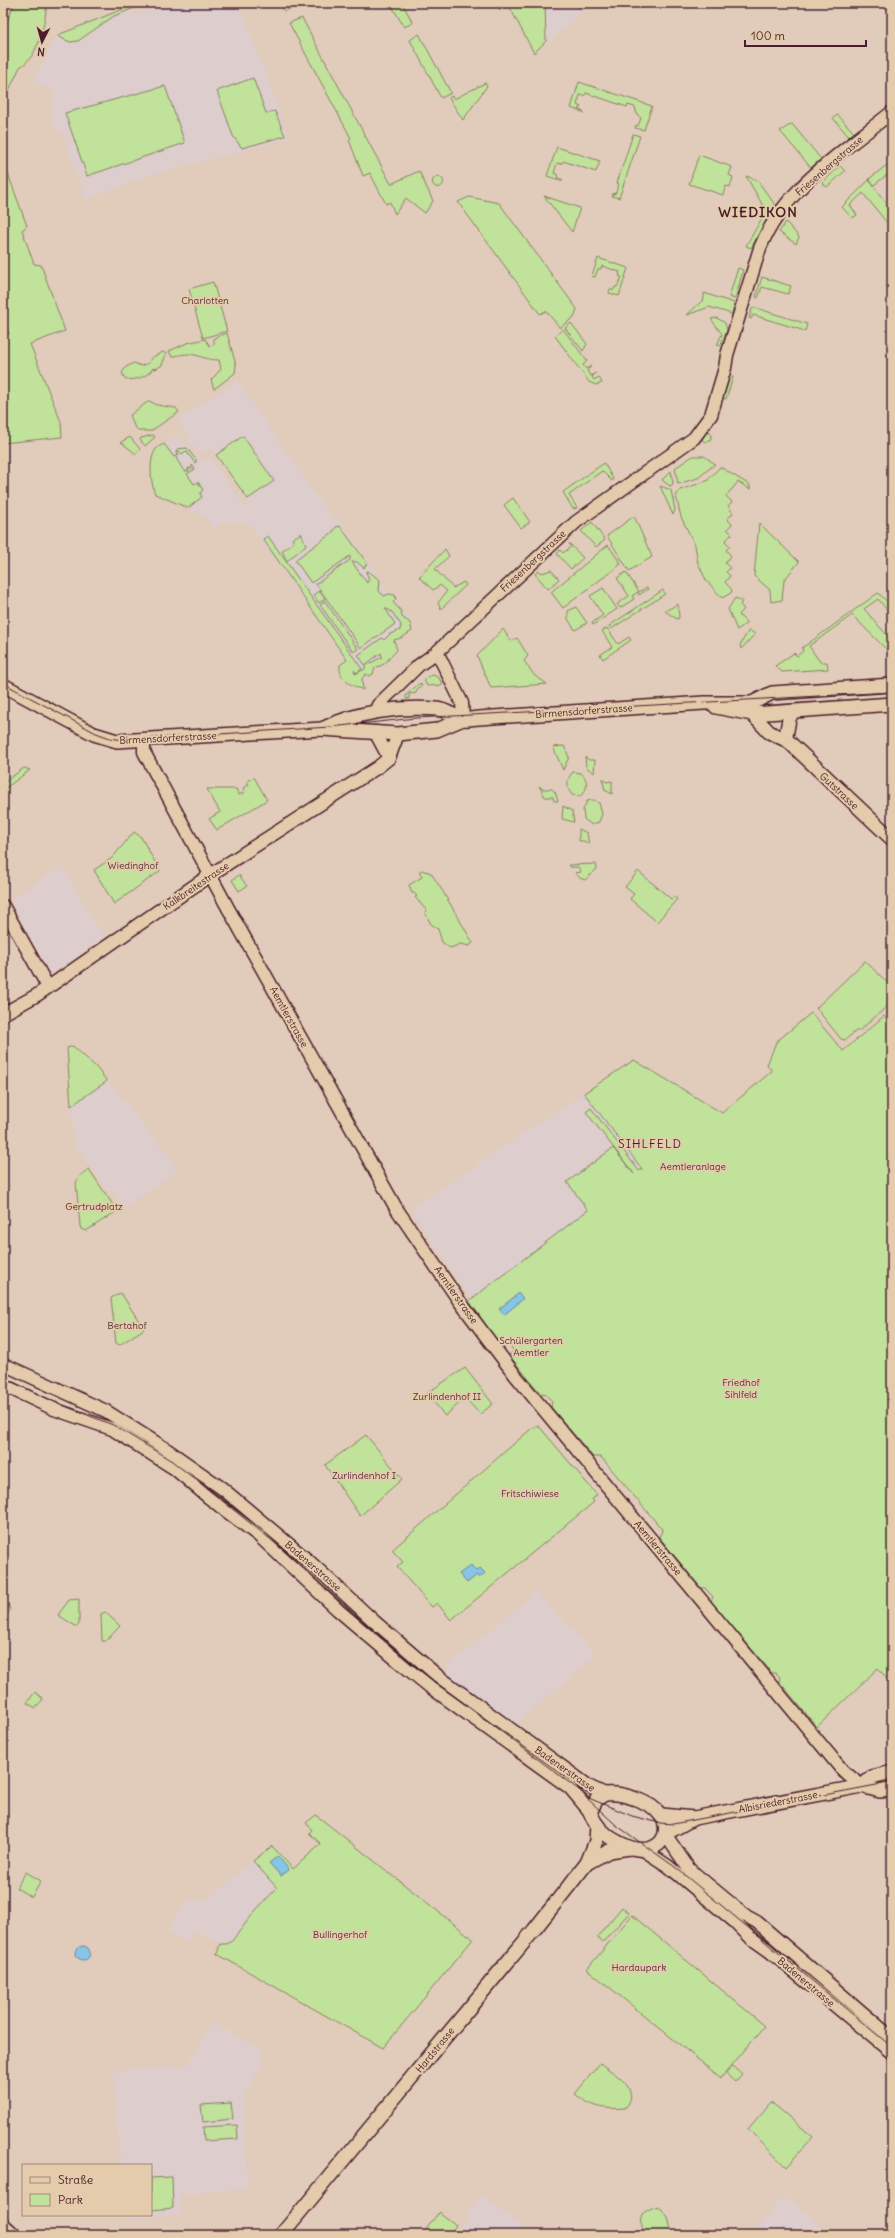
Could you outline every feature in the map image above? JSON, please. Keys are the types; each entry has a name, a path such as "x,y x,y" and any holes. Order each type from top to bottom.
{"main road":[{"name":"Birmensdorferstrasse","path":"3,685 103,738 117,741 144,741 322,729 398,734 437,730 463,719 704,703 757,710 793,711 892,704"},
{"name":"Birmensdorferstrasse","path":"757,710 772,692 892,685"},
{"name":"Birmensdorferstrasse","path":"322,729 339,721 375,712 436,709 449,712 463,719"},
{"name":"Gutstrasse","path":"757,710 892,839"},
{"path":"787,739 789,719 793,711"},
{"path":"375,712 373,724 375,732"},
{"name":"Albisriederstrasse","path":"862,1786 872,1777 892,1772"},
{"name":"Albisriederstrasse","path":"662,1815 694,1818 862,1786 880,1791 892,1790"},
{"path":"605,1794 621,1795 637,1799 655,1808 662,1815 665,1834 655,1846 645,1851 630,1848 609,1836 597,1824 590,1812 596,1799 605,1794"},
{"name":"Albisriederstrasse","path":"665,1834 694,1818"},
{"name":"Hardstrasse","path":"281,2235 587,1863 596,1841 597,1824"},
{"name":"Hardstrasse","path":"587,1863 609,1851 630,1848"},
{"path":"3,2226 13,2235"}],"street":[{"name":"Friesenbergstrasse","path":"375,712 376,708 386,696 419,665 437,652 567,530 607,500 688,444 713,410 726,368 725,361 760,248 778,215 803,185 892,112"},
{"path":"437,652 462,703 463,719"},
{"path":"375,732 389,758"},
{"path":"389,758 398,734"},
{"name":"Aemtlerstrasse","path":"144,741 144,752 210,875 396,1208 476,1324 515,1375 844,1771 862,1786"},
{"name":"Kalkbreitestrasse","path":"3,1014 48,987 210,875 389,758"},
{"path":"3,906 48,987"},
{"name":"Badenerstrasse","path":"3,1364 106,1410 163,1446 223,1489 310,1562 375,1622 438,1676 590,1787 605,1794"},
{"name":"Badenerstrasse","path":"3,1385 54,1409 112,1430 175,1469 208,1497 259,1536 338,1610 398,1661 430,1687 570,1788 590,1812"},
{"name":"Badenerstrasse","path":"665,1834 689,1869 766,1930 892,2038"},
{"name":"Badenerstrasse","path":"645,1851 668,1866 735,1922 751,1938 768,1950 892,2053"}],"shaded area":[{"path":"158,3 239,3 289,138 154,174 86,199 61,129 56,131 50,114 56,91 40,85 34,79 58,35 130,5 134,16 159,6"},
{"path":"545,3 578,3 577,6 585,9 548,43 545,30"},
{"path":"237,381 333,520 337,518 414,628 393,643 397,650 360,685 328,634 249,524 231,521 222,522 214,529 207,519 182,505 161,498 155,494 151,465 154,454 157,449 177,435 201,460 205,458 208,461 211,458 245,507 250,504 210,447 200,453 194,445 191,446 187,440 190,438 178,420"},
{"path":"61,866 104,937 54,972 48,970 10,900"},
{"path":"107,1081 178,1168 175,1173 123,1208 110,1189 107,1191 74,1142 71,1106"},
{"path":"584,1093 642,1169 471,1299 416,1217 412,1207 466,1171 471,1172 476,1168 477,1164"},
{"path":"536,1592 596,1654 516,1725 452,1679 446,1667"},
{"path":"253,1861 277,1888 255,1911 232,1941 223,1945 194,1930 189,1939 185,1941 167,1933 181,1908 193,1898 198,1903 216,1892"},
{"path":"212,2022 263,2051 264,2058 243,2100 248,2186 245,2189 180,2194 181,2211 179,2214 126,2219 125,2216 152,2216 152,2164 121,2164 113,2072 187,2065"},
{"path":"481,2195 532,2235 454,2235 469,2216 466,2214"},
{"path":"790,2199 834,2235 752,2235 779,2200"}],"green space":[{"path":"26,3 47,3 43,29 32,55 27,62 20,67 3,103 3,31 14,4 25,5"},
{"path":"141,3 137,7 114,16 78,41 70,42 59,37 58,35"},
{"path":"280,3 294,3 296,7 284,11"},
{"path":"390,3 402,3 413,23 404,27"},
{"path":"497,3 545,3 546,41 534,53 509,6 500,10"},
{"path":"578,3 592,3 581,10 577,6"},
{"path":"302,18 391,184 419,171 433,201 425,213 406,198 395,214 390,202 386,204 370,173 363,176 349,140 351,138 289,23"},
{"path":"419,34 451,93 441,98 410,40"},
{"path":"253,78 266,113 275,111 285,136 242,148 233,136 217,91"},
{"path":"579,82 652,106 644,130 635,128 636,125 638,126 641,118 637,114 635,107 628,105 627,107 586,93 584,96 580,95 577,105 581,107 578,109 585,113 571,108"},
{"path":"485,83 487,86 463,120 449,98 452,96 454,99"},
{"path":"165,86 185,143 87,176 65,113"},
{"path":"838,115 854,133 849,137 833,118"},
{"path":"792,124 821,159 811,168 780,131"},
{"path":"633,134 640,136 619,198 612,196 613,193 615,194 619,184 617,183"},
{"path":"557,147 600,161 596,172 563,161 561,164 557,163 554,173 558,175 557,178 562,179 562,181 547,176"},
{"path":"699,155 732,167 729,175 733,177 730,187 726,186 723,195 689,184"},
{"path":"3,160 27,226 22,230 34,264 41,265 65,331 30,344 61,422 62,437 3,443 3,337 9,334 3,317"},
{"path":"892,161 892,171 874,185 869,179"},
{"path":"840,166 845,171 827,187 822,183"},
{"path":"438,176 442,178 444,182 442,186 438,188 434,186 432,182 434,178"},
{"path":"746,176 757,180 776,206 751,248 746,246 766,211"},
{"path":"869,180 892,211 892,229 863,193 850,205 857,215 852,218 842,207"},
{"path":"544,196 580,208 572,232"},
{"path":"469,197 499,203 577,309 574,317 560,328 546,311 540,314 458,202"},
{"path":"786,222 799,237 796,244 779,232"},
{"path":"598,258 628,268 619,296 609,293 610,289 613,291 615,287 617,287 622,277 619,276 620,272 602,266 601,269 598,269 595,277 592,276"},
{"path":"738,268 743,270 735,299 729,297"},
{"path":"762,277 791,286 788,294 762,287 758,298 756,297"},
{"name":"Charlotten","path":"213,282 227,331 203,338 189,289"},
{"path":"704,293 734,303 732,314 709,307 687,315 704,299"},
{"path":"753,307 807,324 805,331 753,315 751,319 749,318"},
{"path":"717,318 725,323 727,330 720,346 717,345 722,334 711,319"},
{"path":"571,323 587,344 583,351 565,328"},
{"path":"563,329 587,361 583,365 586,369 591,366 587,371 591,376 596,373 592,377 594,380 599,377 602,383 596,385 589,382 555,336"},
{"path":"227,333 236,365 235,373 214,389 211,380 221,369 219,360 212,360 192,354 172,357 169,351 187,343 205,339 210,346 214,345 214,338"},
{"path":"163,352 166,354 162,365 156,369 153,368 148,374 141,378 125,379 122,373 126,367 134,363 141,366 149,363 151,358"},
{"path":"730,377 733,377 726,399 723,398"},
{"path":"149,401 157,405 176,408 179,412 151,431 139,431 134,426 130,415"},
{"path":"707,430 711,434 711,439 705,442 702,440"},
{"path":"153,435 155,437 145,446 140,440 141,438"},
{"path":"243,436 274,481 248,499 216,455"},
{"path":"130,437 140,449 136,454 121,442"},
{"path":"164,444 174,457 178,455 176,453 177,449 187,448 197,461 195,463 186,451 182,454 179,451 177,452 179,455 176,458 184,471 189,471 188,468 192,469 192,465 195,469 187,474 194,484 198,482 203,490 200,493 202,497 188,508 155,494 151,478 153,453"},
{"path":"693,456 704,456 715,464 698,478 678,484 675,468"},
{"path":"604,463 613,479 612,481 602,471 569,495 577,508 573,509 563,492"},
{"path":"720,467 750,485 750,489 738,482 726,496 732,502 728,506 733,513 727,519 732,524 727,529 732,534 725,541 730,546 726,550 731,556 725,563 730,568 726,572 730,576 725,582 732,590 731,593 722,598 706,580 698,563 695,545 681,517 676,496 680,490 707,481"},
{"path":"671,471 673,484 670,486 662,480"},
{"path":"660,486 671,490 675,510 673,515"},
{"path":"513,498 530,522 521,528 504,505"},
{"path":"634,516 652,557 629,571 607,536"},
{"path":"592,522 605,540 596,547 581,531"},
{"path":"759,523 799,562 784,580 782,600 771,602 770,590 754,576"},
{"path":"340,526 367,563 364,568 357,562 352,562 367,583 369,579 366,572 368,571 380,580 379,591 384,596 389,594 395,595 396,599 393,602 401,611 402,617 410,623 412,631 401,638 394,640 397,650 384,664 375,668 373,674 369,676 366,674 362,679 363,690 350,684 341,675 340,665 347,660 263,539 268,536 362,669 356,673 354,670 355,674 365,669 365,666 382,657 381,653 365,665 358,655 382,638 384,640 390,634 400,630 401,625 392,612 385,608 395,624 361,648 316,584 350,560 350,556 311,583 295,560 333,532 336,527"},
{"path":"301,533 306,545 287,561 282,551 294,542 292,539"},
{"path":"569,543 583,558 571,569 557,554 560,550 563,553 571,547"},
{"path":"608,545 621,564 563,608 551,592"},
{"path":"445,549 449,556 435,569 453,588 464,582 466,585 441,609 438,603 447,591 440,585 433,590 419,577"},
{"path":"551,570 559,579 548,589 535,574 539,571 542,573"},
{"path":"626,572 639,592 647,587 648,589 639,595 638,592 632,596 634,599 620,608 617,604 629,596 617,578"},
{"path":"603,588 617,609 593,625 592,623 603,615 590,596"},
{"path":"663,590 665,594 611,629 609,626"},
{"path":"319,591 325,599 319,603 313,595"},
{"path":"878,593 892,606 892,616 878,599 864,609 892,641 892,655 852,615 809,646 820,662 827,662 828,669 782,672 775,666 794,653 797,656 803,651 802,648"},
{"path":"735,598 742,601 740,605 744,609 739,615 747,623 737,630 728,609"},
{"path":"325,601 358,649 353,652 320,605"},
{"path":"678,604 679,618 677,619 665,611"},
{"path":"576,607 587,623 575,630 568,619 568,611"},
{"path":"607,628 618,644 629,637 631,640 603,659 600,655 612,647 602,631"},
{"path":"503,629 511,641 517,638 528,656 524,661 534,675 547,684 491,688 477,656"},
{"path":"749,630 755,634 741,649 740,645"},
{"path":"433,675 439,678 443,685 427,686 424,680"},
{"path":"420,683 422,686 418,688 416,693 409,694 409,699 406,699 406,695"},
{"path":"564,746 569,757 563,770 553,747"},
{"path":"585,757 589,760 595,760 594,773 586,767"},
{"path":"24,768 30,770 3,790 3,783"},
{"path":"573,772 581,773 586,781 585,791 580,796 572,795 569,789 568,781"},
{"path":"254,777 267,800 217,830 209,819 220,812 207,789 236,789 239,795 245,792 243,788 249,785 247,781"},
{"path":"602,778 606,782 612,781 612,794 605,790"},
{"path":"539,786 543,789 552,789 555,792 558,801 554,801 553,797 545,797"},
{"path":"594,800 599,803 602,814 599,822 592,825 584,819 583,810 587,801"},
{"path":"563,806 572,811 574,822 562,819"},
{"path":"579,829 587,833 589,844 584,841 579,841"},
{"name":"Wiedinghof","path":"134,832 141,837 160,871 114,904 94,870 112,858"},
{"path":"596,864 597,869 585,880 580,878 575,873 581,872 578,867 570,867 568,865"},
{"path":"422,870 431,873 442,890 473,943 469,946 461,944 450,948 442,942 438,929 431,924 425,913 427,911 415,897 417,896 412,893 409,885 422,877 419,872"},
{"path":"638,871 671,899 674,896 677,899 657,922 630,899 634,894 625,887"},
{"path":"239,875 247,886 239,891 232,880"},
{"path":"865,961 892,987 892,1002 860,1030 856,1031 845,1040 841,1039 816,1008"},
{"name":"Friedhof Sihlfeld","path":"811,1013 843,1051 884,1016 888,1021 892,1018 892,1685 878,1668 817,1727 779,1681 780,1677 776,1673 772,1673 711,1601 713,1597 705,1588 701,1588 659,1537 662,1531 661,1528 601,1457 593,1457 551,1407 552,1401 544,1393 541,1394 509,1355 514,1351 506,1340 500,1344 469,1301 588,1210 567,1182 613,1148 634,1174 586,1112 591,1108 639,1171 642,1169 584,1093 634,1060 722,1113 772,1071 767,1065 776,1042"},
{"path":"73,1046 95,1066 107,1081 71,1106 67,1048"},
{"name":"Gertrudplatz","path":"89,1169 117,1211 86,1231 81,1229 80,1226 76,1182 82,1174"},
{"name":"Bertahof","path":"121,1293 144,1329 119,1345 116,1343 111,1298"},
{"name":"Zurlindenhof II","path":"465,1368 493,1404 480,1414 465,1398 445,1416 427,1393"},
{"name":"Fritschiwiese","path":"538,1425 597,1495 592,1499 594,1502 451,1620 437,1603 432,1607 397,1567 403,1562 392,1550 532,1428"},
{"name":"Zurlindenhof I","path":"366,1435 402,1479 360,1516 325,1465"},
{"path":"79,1599 79,1624 77,1627 58,1615 69,1600"},
{"path":"3,1604 9,1607 10,1610 3,1621"},
{"path":"105,1612 120,1626 106,1641 102,1641 101,1614"},
{"path":"35,1692 43,1699 36,1708 27,1703"},
{"name":"Bullingerhof","path":"316,1815 473,1939 383,2048 217,1954 220,1944 226,1944 232,1941 255,1911 277,1888 253,1861 272,1846 293,1869 321,1844 309,1833 312,1830 306,1823"},
{"path":"26,1872 41,1881 32,1897 16,1888"},
{"name":"Hardaupark","path":"622,1907 629,1913 603,1942 597,1937"},
{"name":"Hardaupark","path":"632,1915 765,2026 721,2078 587,1969"},
{"path":"600,2063 619,2077 629,2088 631,2094 630,2101 625,2108 598,2107 575,2094"},
{"path":"733,2066 742,2074 735,2082 726,2074"},
{"path":"771,2102 813,2137 786,2167 748,2129"},
{"path":"231,2103 233,2119 203,2122 201,2105"},
{"path":"237,2125 238,2139 204,2141 203,2127"},
{"path":"172,2177 173,2208 152,2210 152,2178"},
{"path":"659,2206 668,2217 672,2235 645,2235 642,2224 643,2216 648,2210"},
{"path":"439,2212 456,2225 449,2235 422,2235"}],"water":[{"path":"519,1293 523,1299 504,1315 499,1309"},
{"path":"471,1565 476,1571 480,1568 485,1573 479,1578 477,1575 467,1583 459,1574"},
{"path":"278,1856 289,1870 281,1876 269,1863"},
{"path":"83,1946 88,1948 90,1953 88,1958 83,1960 78,1958 76,1953 78,1948"}],"tram line":[{"path":"3,683 96,733 110,738 124,740 330,727 416,718 892,692"},
{"path":"3,1377 57,1403 113,1425 172,1461 269,1538 410,1663 591,1799 632,1816 660,1823 673,1824 892,1782"},
{"path":"590,1801 616,1825 675,1867 892,2047"},
{"path":"3,2231 8,2235"}],"district":[{"name":"WIEDIKON","path":"758,212"},
{"name":"SIHLFELD","path":"650,1143"}],"park label":[{"name":"Aemtleranlage","path":"693,1166"},
{"name":"Schülergarten Aemtler","path":"531,1346"}]}
